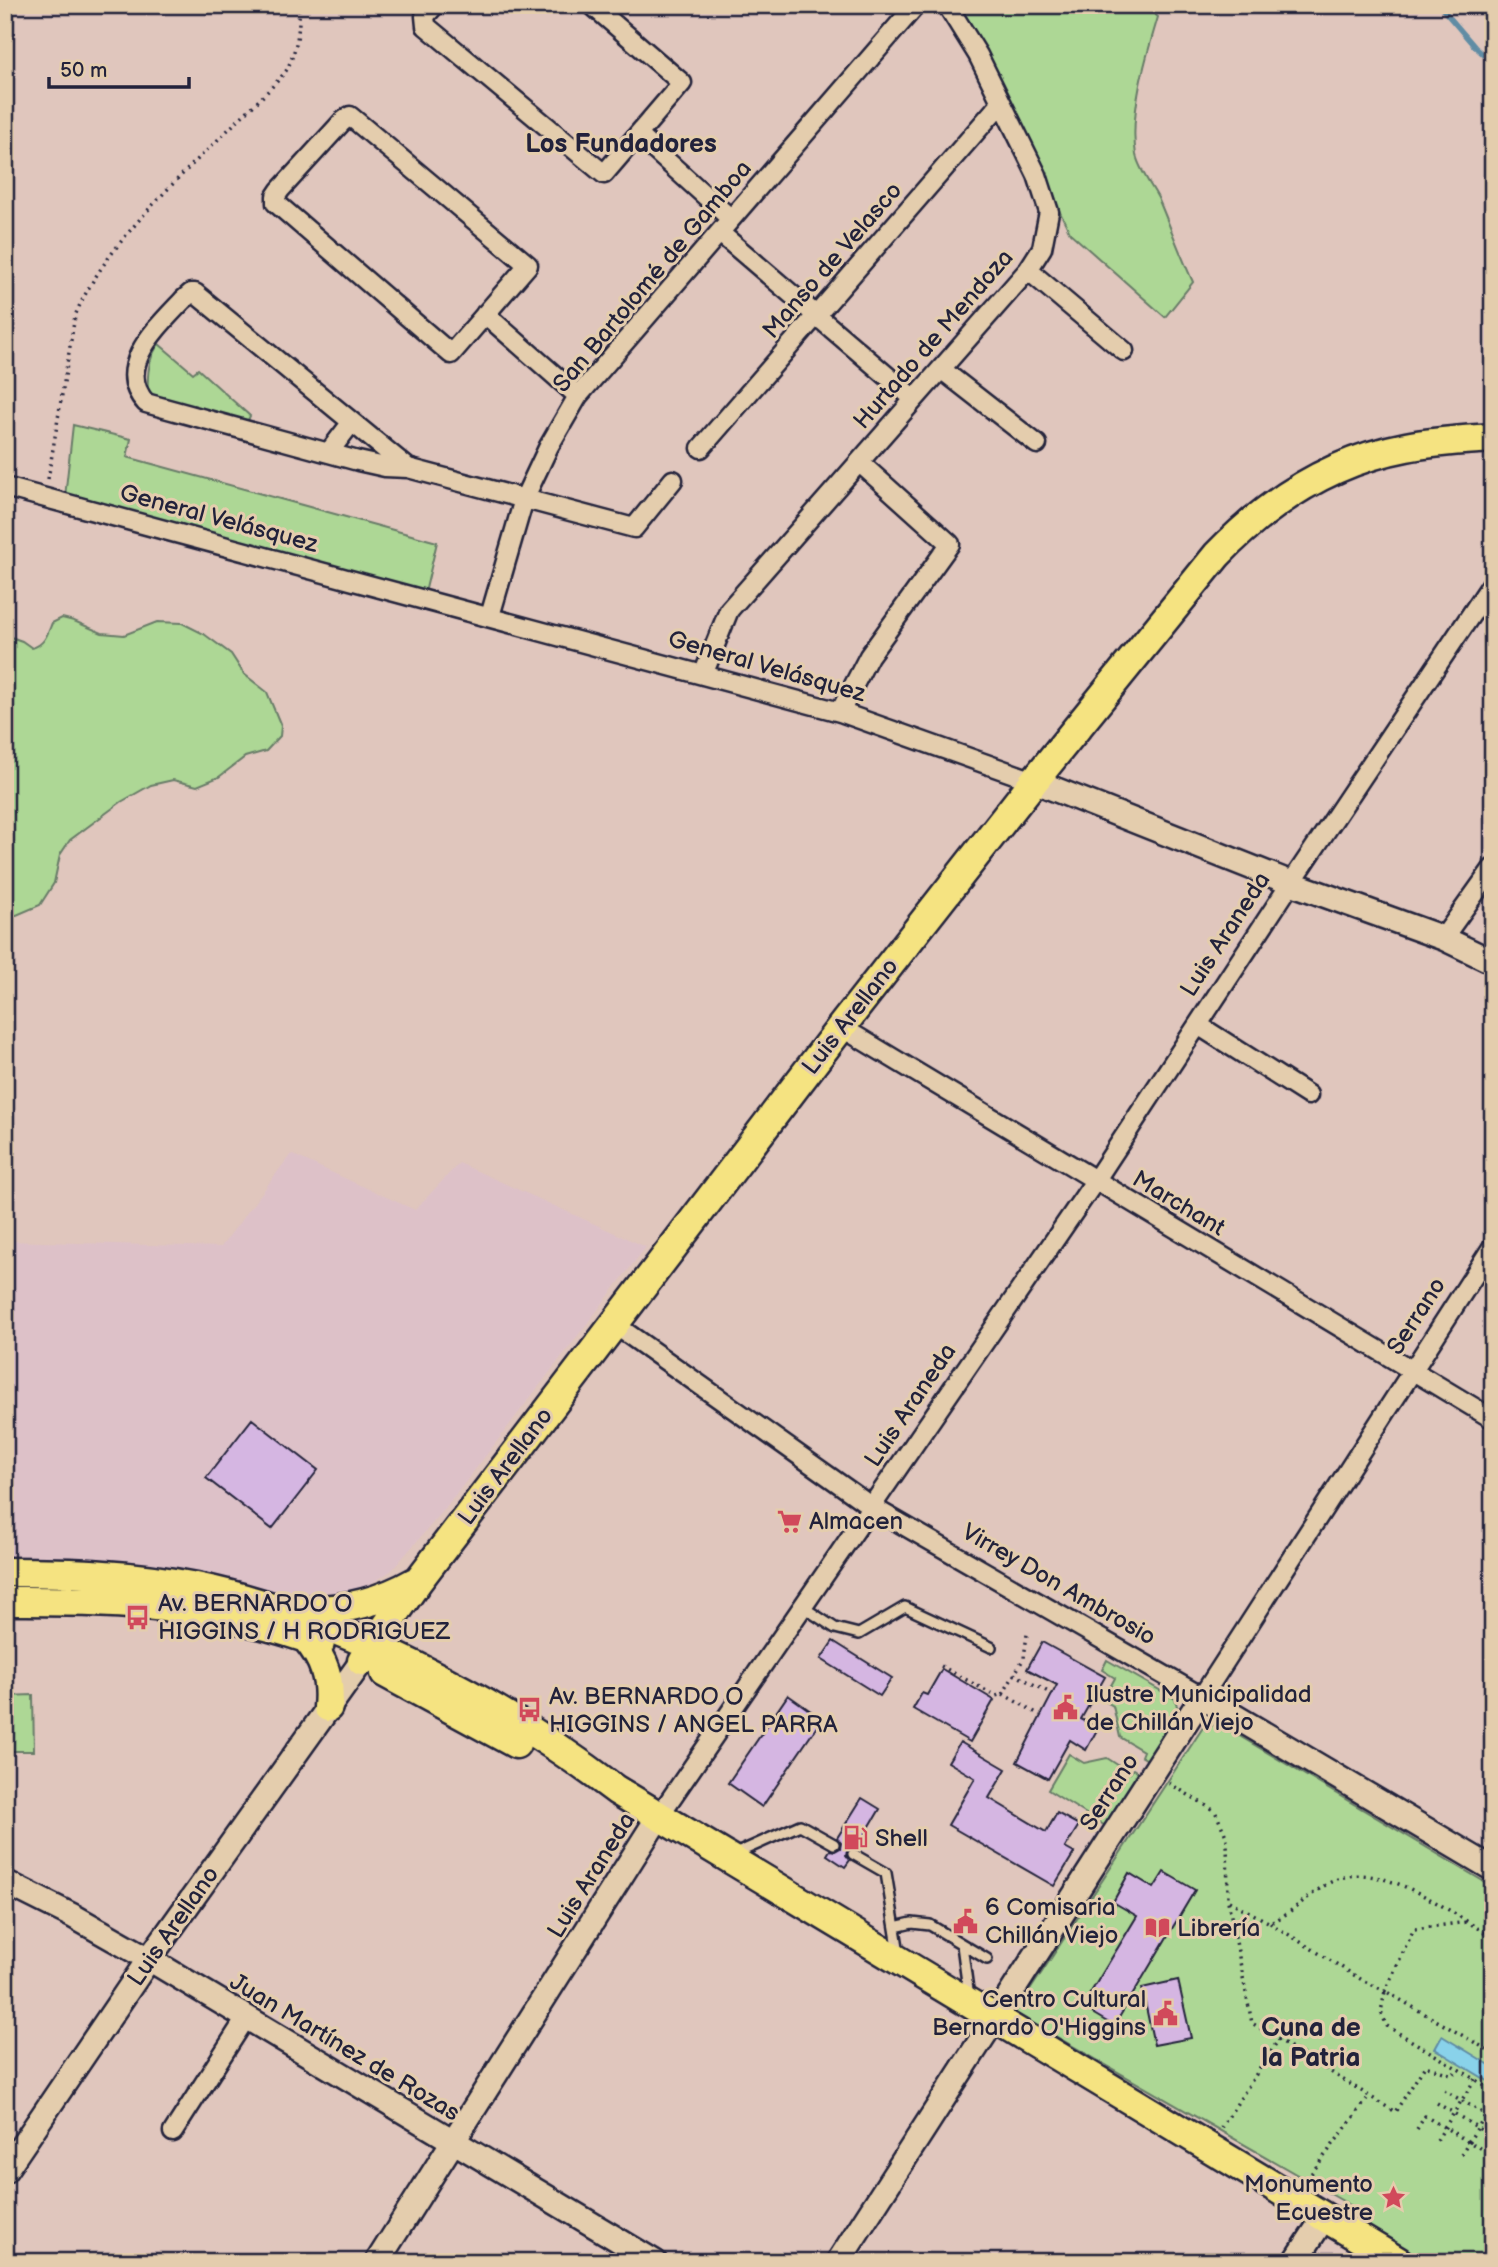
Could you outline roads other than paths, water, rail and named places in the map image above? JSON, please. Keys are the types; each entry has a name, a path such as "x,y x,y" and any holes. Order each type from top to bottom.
{"main road":[{"name":"Luis Arellano","path":"367,1653 418,1581 841,1027 1034,781 1217,555 1278,500 1326,473 1378,453 1433,442 1493,438"},
{"path":"5,1572 84,1572 150,1579 196,1587 272,1606 314,1611 356,1606 418,1581"},
{"path":"5,1601 147,1604 218,1615 367,1653"},
{"path":"272,1606 367,1653 551,1763 615,1790 1399,2262"},
{"path":"306,1638 326,1669 330,1694 328,1707"}],"street":[{"path":"435,5 425,16 426,26 604,174 682,83 592,5"},
{"name":"San Bartolomé de Gamboa","path":"490,616 524,499 549,446 579,396 916,5"},
{"name":"Hurtado de Mendoza","path":"703,675 729,610 1028,270 1042,248 1049,212 1037,175 978,55 947,5"},
{"name":"Manso de Velasco","path":"701,448 1000,104"},
{"path":"345,118 353,118 528,265 485,314 451,354 276,203 276,196 345,118"},
{"path":"638,135 725,226 817,315 914,399"},
{"path":"1028,270 1124,351"},
{"path":"408,468 195,293 183,300 140,351 136,363 135,388 146,403 385,467 408,468 634,528 673,480"},
{"path":"485,314 579,396"},
{"path":"941,369 1037,444"},
{"path":"329,452 352,422"},
{"path":"840,712 869,656 950,544 859,461"},
{"name":"General Velásquez","path":"5,487 840,712 1034,781 1290,883 1443,938 1493,962"},
{"name":"Luis Araneda","path":"377,2262 659,1816 1095,1181 1290,883 1493,582"},
{"path":"1443,938 1493,868"},
{"path":"1198,1025 1308,1095"},
{"name":"Marchant","path":"841,1027 1493,1419"},
{"name":"Serrano","path":"838,2262 1493,1246"},
{"name":"Virrey Don Ambrosio","path":"614,1324 873,1507 1493,1869"},
{"name":"Luis Arellano","path":"5,2171 149,1959 367,1653"},
{"name":"Juan Martínez de Rozas","path":"5,1882 74,1916 149,1959 655,2262"},
{"path":"173,2132 246,2018"},
{"path":"1295,2262 1325,2216"}],"lane":[{"path":"803,1607 835,1628 859,1634 905,1607 991,1647"},
{"path":"727,1857 800,1825 834,1844"},
{"path":"853,1854 886,1873 901,1962"},
{"path":"895,1927 925,1923 987,1959"},
{"path":"962,1945 969,2003"}],"water":[{"path":"1442,2036 1493,2067 1493,2084 1435,2049"}],"waterway":[{"path":"1439,5 1475,47 1493,63"}],"place":[{"name":"Almacen","path":"789,1521"},
{"name":"Av. BERNARDO O HIGGINS / H RODRIGUEZ","path":"138,1617"},
{"name":"Ilustre Municipalidad de Chillán Viejo","path":"1066,1708"},
{"name":"Av. BERNARDO O HIGGINS / ANGEL PARRA","path":"529,1710"},
{"name":"Shell","path":"855,1838"},
{"name":"6 Comisaria Chillán Viejo","path":"965,1921"},
{"name":"Librería","path":"1157,1928"},
{"name":"Centro Cultural Bernardo O'Higgins","path":"1166,2013"},
{"name":"Monumento Ecuestre","path":"1393,2198"}],"district":[{"name":"Los Fundadores","path":"621,143"},
{"name":"Cuna de la Patria","path":"1311,2042"}]}
